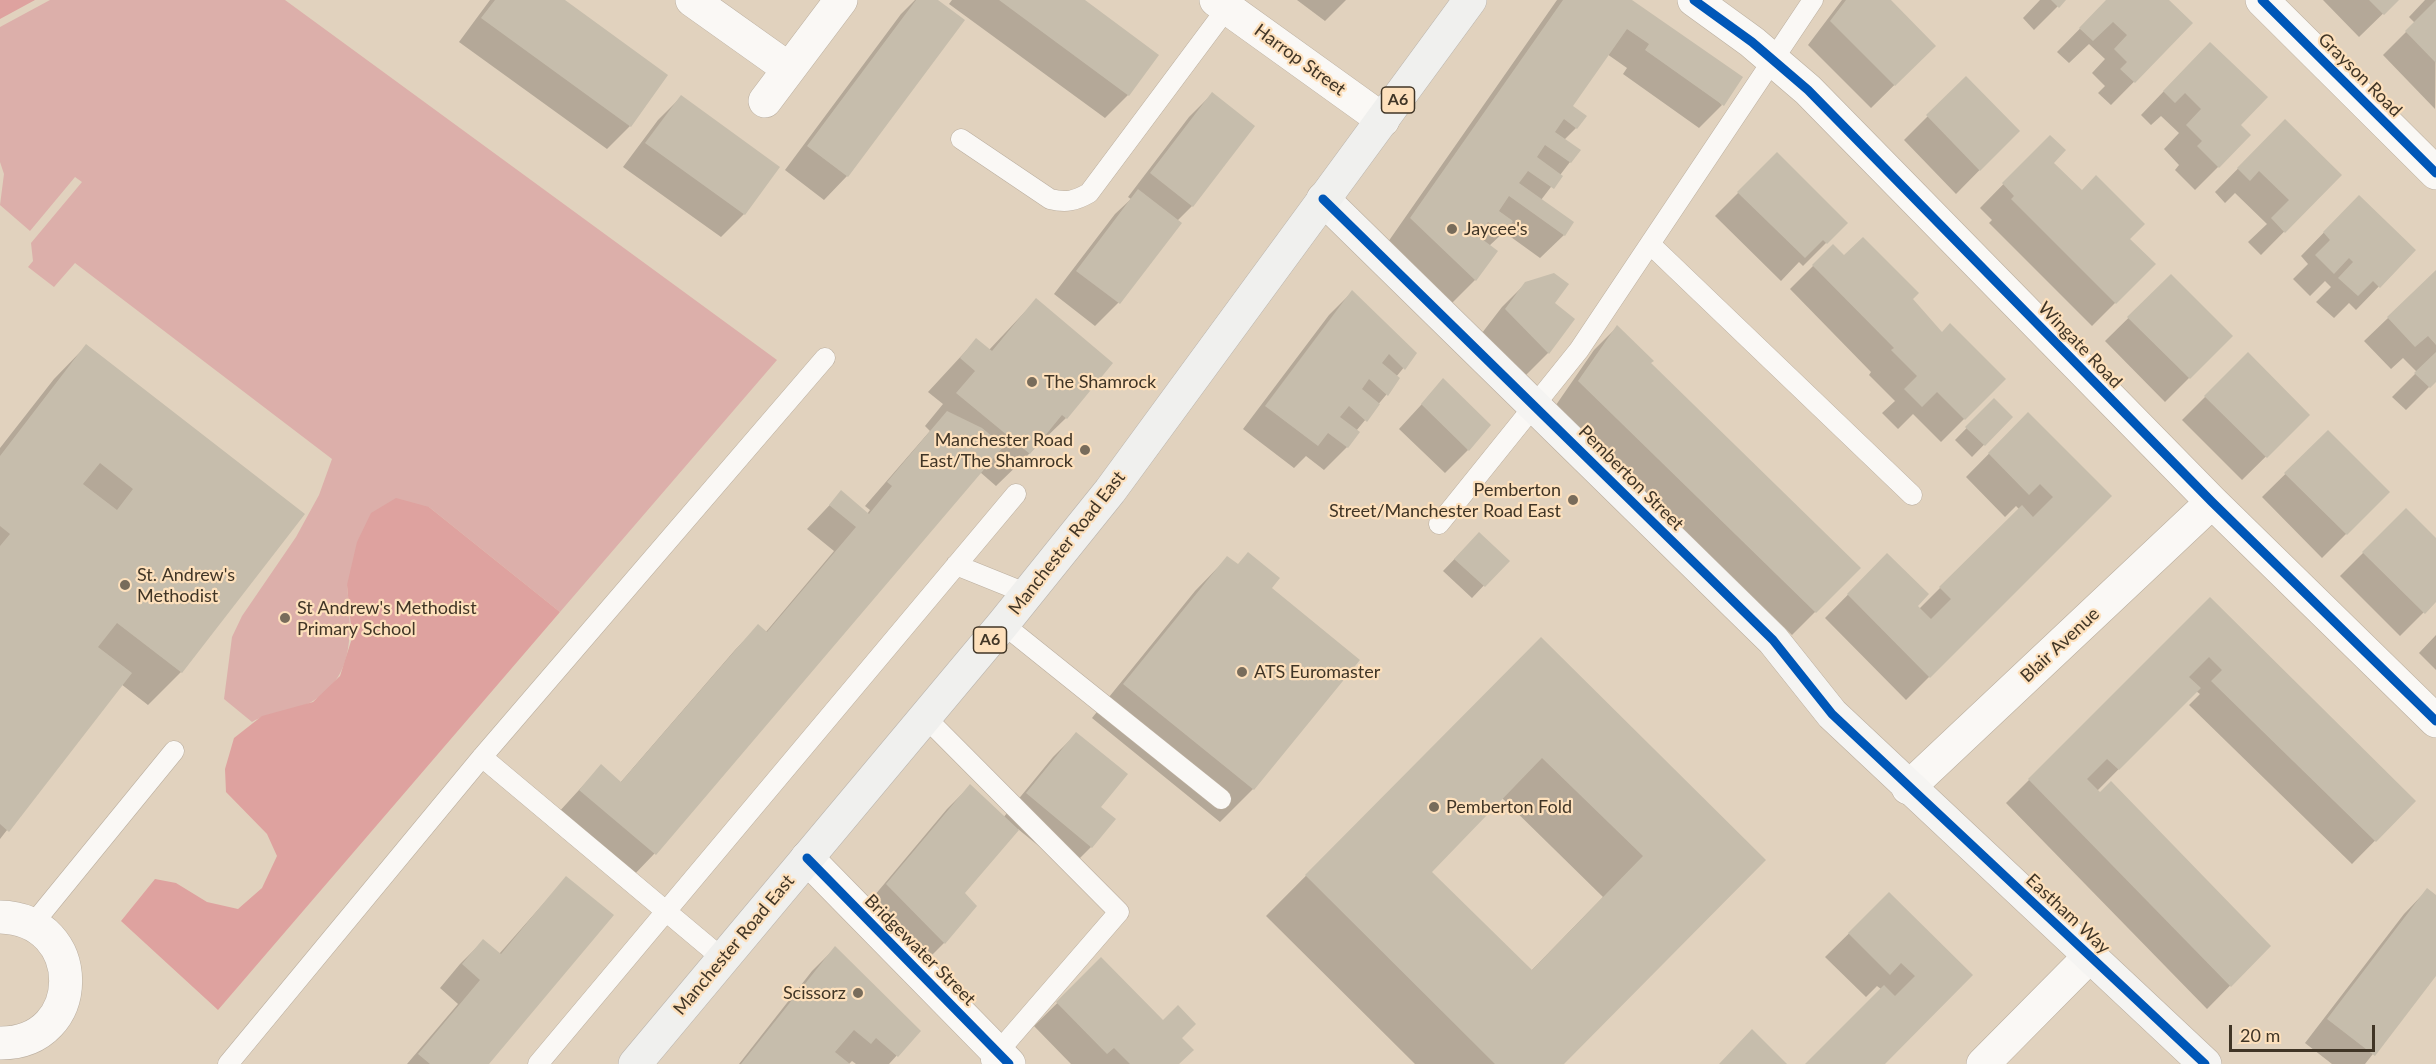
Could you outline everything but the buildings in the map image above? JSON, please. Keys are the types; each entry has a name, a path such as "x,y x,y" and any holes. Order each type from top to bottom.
{"main road":[{"name":"Manchester Road East","path":"635,1064 1029,594 1110,491 1470,0"}],"street":[{"path":"692,0 789,69"},
{"path":"765,101 842,0"},
{"name":"Wingate Road","path":"1694,0 1773,59 1808,90 2212,502 2436,721"},
{"name":"Grayson Road","path":"2262,0 2436,173"},
{"name":"Harrop Street","path":"1226,3 1383,120"},
{"name":"Pemberton Street","path":"1323,199 1773,640 1832,714 1908,788"},
{"name":"Blair Avenue","path":"1908,788 2212,502"},
{"name":"Eastham Way","path":"1908,788 2205,1064"},
{"name":"Bridgewater Street","path":"807,858 998,1060"},
{"path":"0,917 23,920 42,930 56,945 64,964 66,985 62,1005 50,1023 34,1036 14,1043 0,1043"},
{"path":"1983,1064 2089,957"}],"lane":[{"path":"1439,524 1579,350 1813,0"},
{"path":"961,139 1050,199 1063,202 1077,200 1089,194 1226,3"},
{"path":"1650,244 1912,495"},
{"path":"228,1064 482,757 825,358"},
{"path":"538,1064 1016,494"},
{"path":"956,565 1029,594"},
{"path":"1004,624 1221,799"},
{"path":"925,717 1119,912 998,1060"},
{"path":"32,925 174,751"},
{"path":"482,757 723,959"}],"shaded area":[{"path":"0,0 35,0 0,19"},
{"path":"50,0 285,0 777,360 560,612 429,507 347,585 350,634 344,664 337,678 327,690 306,705 252,722 224,699 232,637 242,616 296,537 319,495 332,459 75,263 54,287 28,267 33,261 31,243 82,182 75,177 30,231 0,205 4,174 0,162 0,27"},
{"path":"396,498 429,507 560,612 218,1010 121,921 155,879 176,883 207,902 238,909 262,888 277,856 267,834 226,792 225,769 234,738 262,716 313,702 340,676 352,638 347,585 357,542 371,513"}],"cycle path":[{"path":"1694,0 1752,42 1808,90 2212,502 2436,721"},
{"path":"2262,0 2436,173"},
{"path":"1323,199 1773,640 1832,714 2205,1064"},
{"path":"807,858 1009,1064"}],"place":[{"name":"Jaycee's","path":"1452,229"},
{"name":"The Shamrock","path":"1032,382"},
{"name":"Manchester Road East/The Shamrock","path":"1085,450"},
{"name":"Pemberton Street/Manchester Road East","path":"1573,500"},
{"name":"St. Andrew's Methodist","path":"125,585"},
{"name":"St Andrew's Methodist Primary School","path":"285,618"},
{"name":"ATS Euromaster","path":"1242,672"},
{"name":"Pemberton Fold","path":"1434,807"},
{"name":"Scissorz","path":"858,993"}]}
